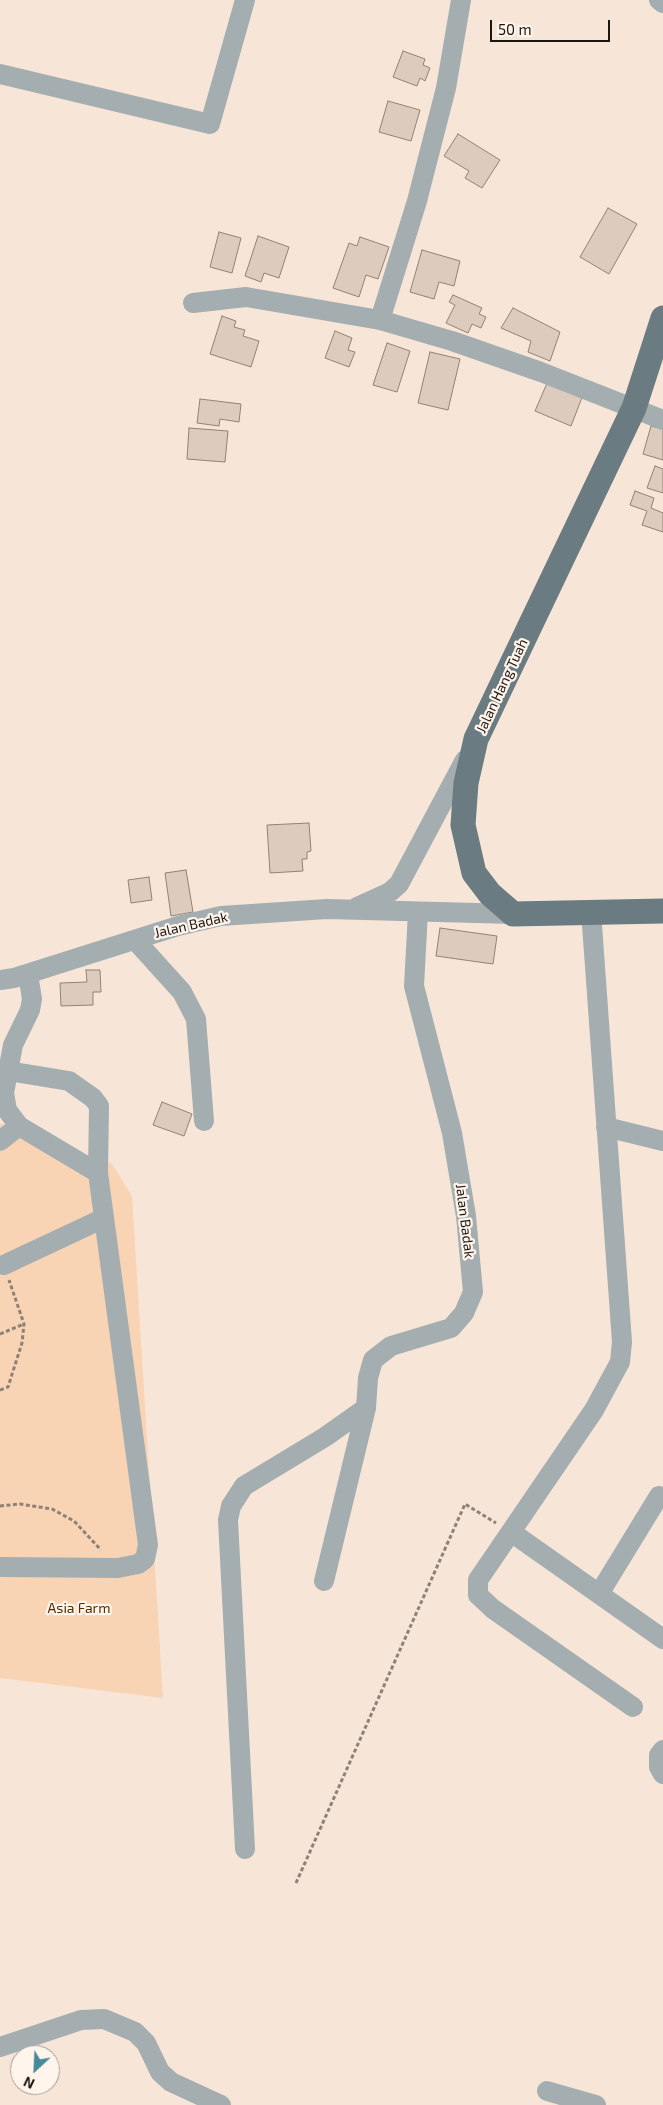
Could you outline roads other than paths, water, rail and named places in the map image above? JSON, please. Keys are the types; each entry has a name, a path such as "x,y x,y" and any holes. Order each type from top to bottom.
{"main road":[{"name":"Jalan Hang Tuah","path":"513,914 490,894 474,873 463,825 466,783 476,738 634,408 663,318"},
{"path":"513,914 663,911"}],"street":[{"path":"0,74 210,124 245,0"},
{"path":"380,320 417,201 446,88 462,0"},
{"path":"659,0 663,3"},
{"path":"193,303 246,297 380,320 452,340 663,420"},
{"path":"353,909 390,892 399,884 476,738"},
{"name":"Jalan Badak","path":"0,980 28,974 135,940 221,916 327,909 513,914"},
{"path":"591,911 622,1342 620,1362 594,1410 478,1580 478,1595 493,1608 634,1707"},
{"name":"Jalan Badak","path":"324,1581 366,1408 368,1378 373,1360 391,1346 451,1328 464,1313 473,1292 466,1216 452,1133 414,986 418,912"},
{"path":"135,940 182,992 196,1019 204,1121"},
{"path":"28,974 32,999 30,1010 13,1045 4,1093 7,1110 19,1126 98,1173"},
{"path":"0,1567 118,1568 138,1564 145,1559 148,1545 98,1173 99,1106 93,1098 69,1081 8,1071"},
{"path":"0,1141 19,1126"},
{"path":"606,1127 663,1141"},
{"path":"4,1265 104,1218"},
{"path":"245,1849 228,1520 231,1506 244,1486 326,1437 366,1408"},
{"path":"599,1594 659,1496"},
{"path":"511,1532 663,1639"},
{"path":"663,1750 660,1755 659,1767 663,1774"},
{"path":"0,2047 81,2020 104,2019 134,2032 146,2043 160,2072 171,2082 222,2105"},
{"path":"547,2091 596,2105"}],"park label":[{"name":"Asia Farm","path":"79,1608"}]}
